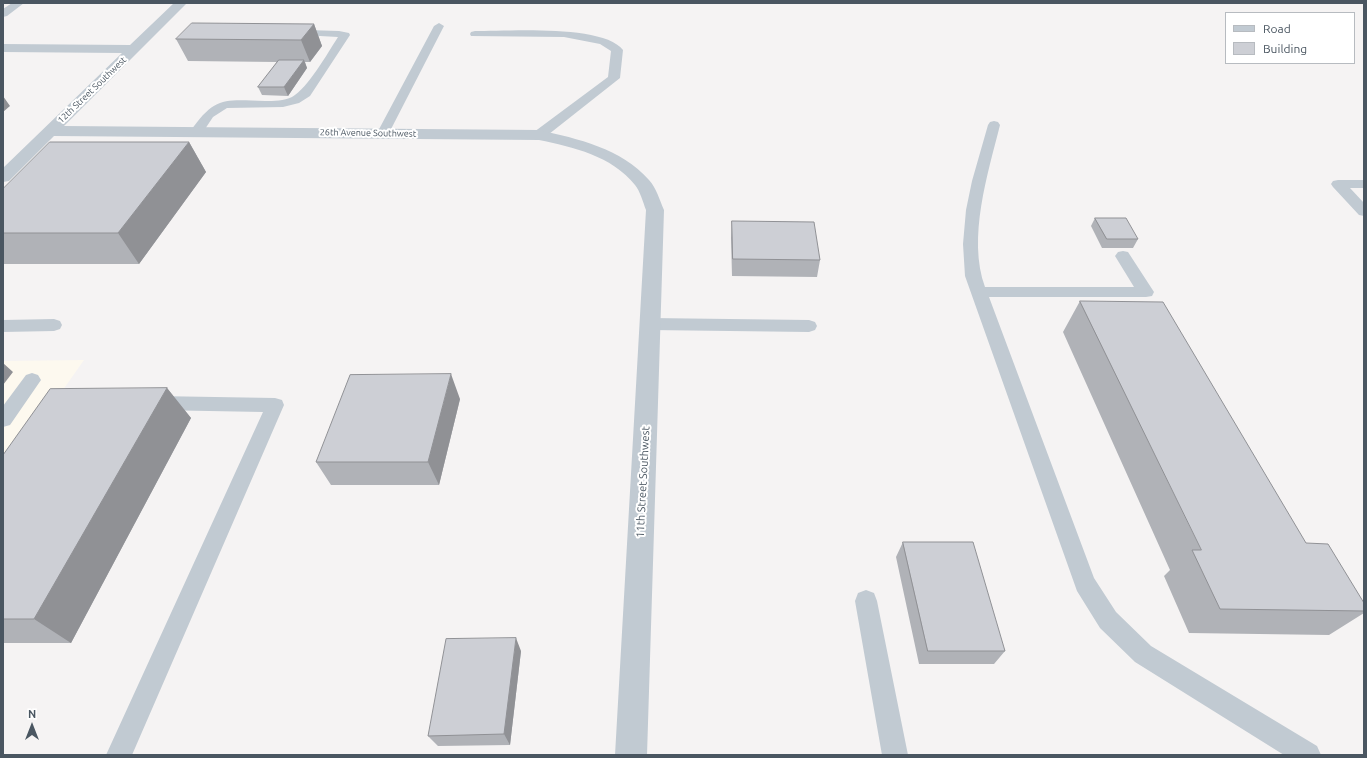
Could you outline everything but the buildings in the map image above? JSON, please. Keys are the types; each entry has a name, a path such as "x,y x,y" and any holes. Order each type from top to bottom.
{"street":[{"name":"12th Street Southwest","path":"3,177 181,3"},
{"path":"3,48 134,49"},
{"name":"26th Avenue Southwest","path":"51,131 539,135 579,144 618,161 643,182 655,210"},
{"name":"11th Street Southwest","path":"631,755 655,210"}],"lane":[{"path":"383,133 439,26"},
{"path":"196,132 213,110 224,105 286,103 300,98 306,93 345,35 306,33"},
{"path":"475,34 564,34 603,41 617,50 614,78 539,135"},
{"path":"994,125 974,208 971,240 973,276 1085,584 1108,620 1142,654 1308,755"},
{"path":"1364,184 1338,184 1364,212"},
{"path":"979,292 1146,292 1123,256"},
{"path":"650,324 809,326"},
{"path":"3,326 54,326"},
{"path":"3,420 32,380"},
{"path":"119,755 275,405 140,403"},
{"path":"866,601 895,755"}],"shaded area":[{"path":"84,360 3,475 3,361"}]}
